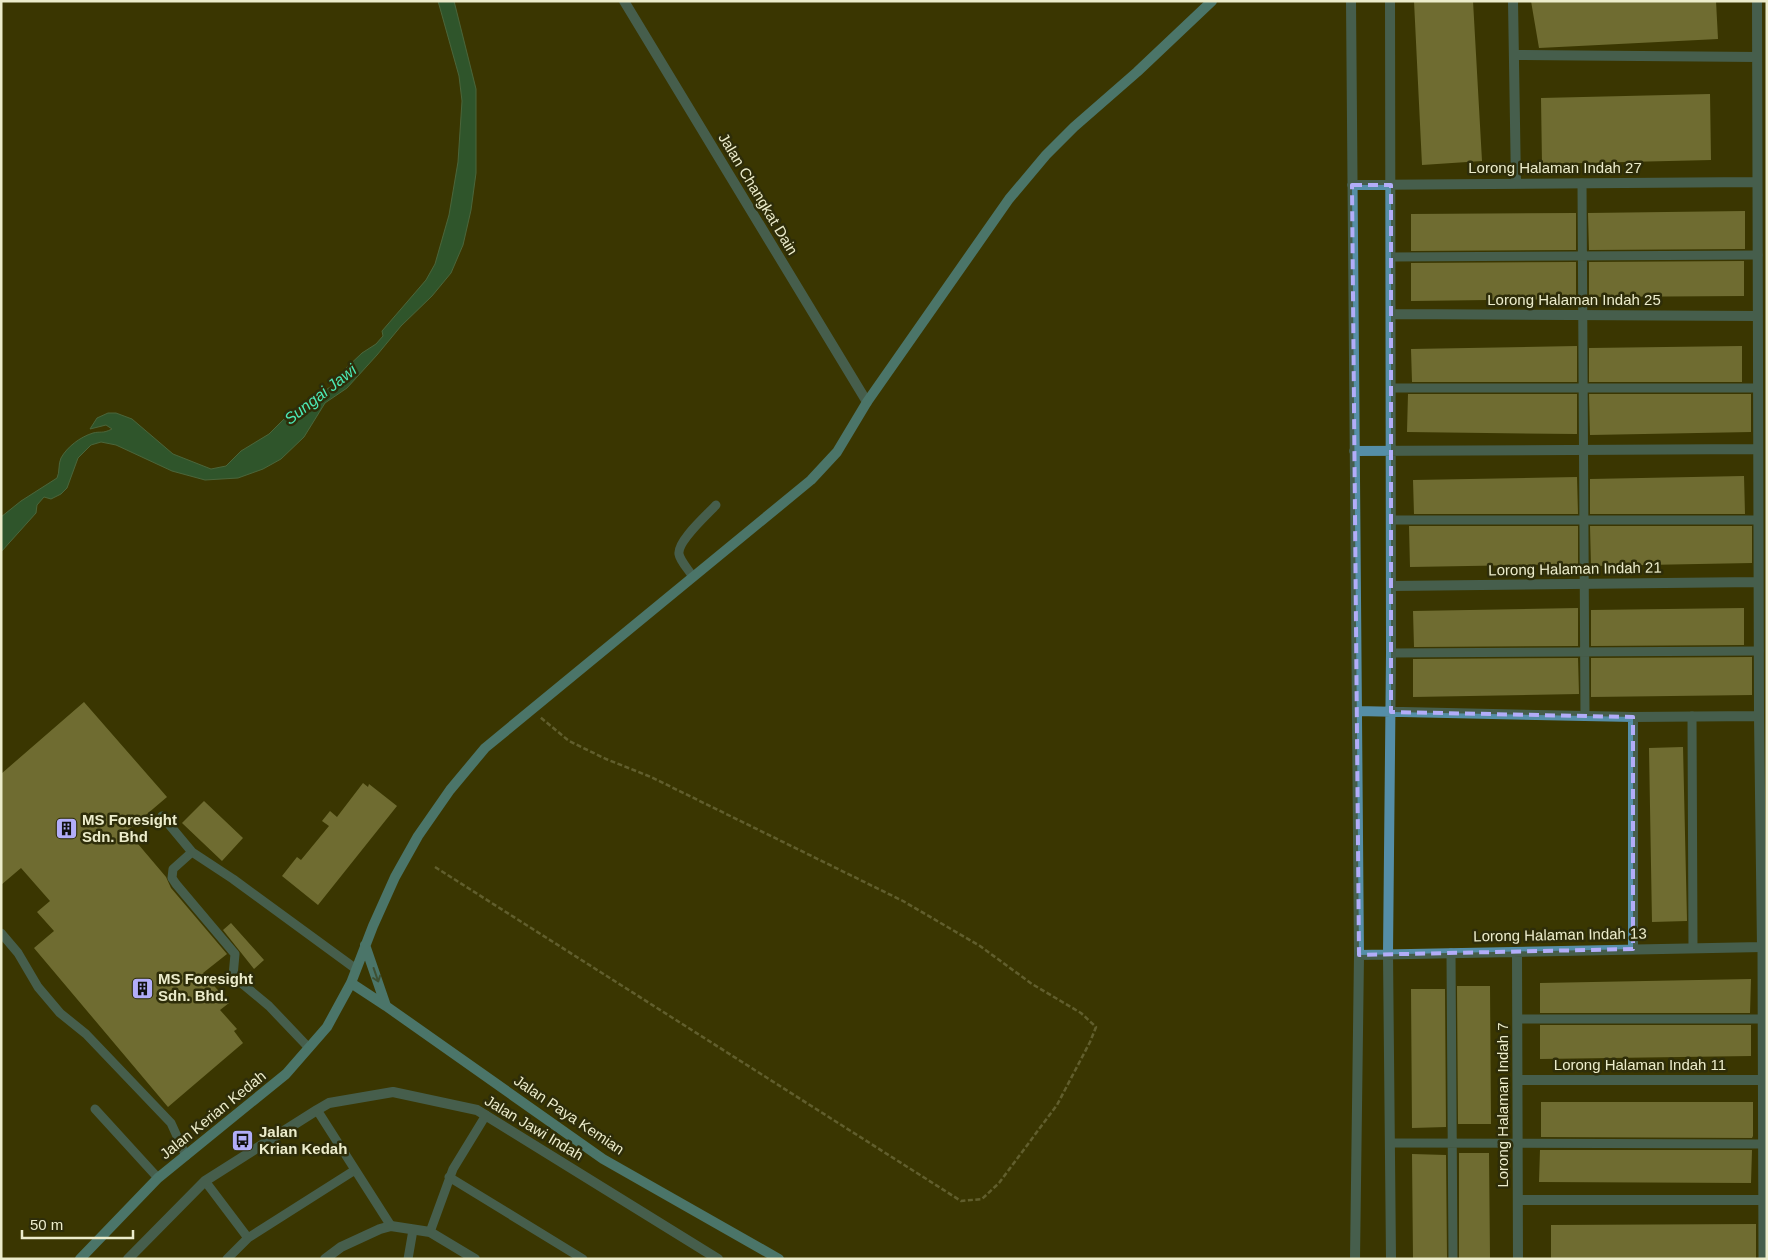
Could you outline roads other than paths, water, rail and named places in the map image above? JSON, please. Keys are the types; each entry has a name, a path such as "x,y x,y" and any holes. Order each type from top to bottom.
{"main road":[{"name":"Jalan Kerian Kedah","path":"80,1259 158,1178 286,1074 327,1027 351,984 395,877 418,836 450,790 485,748 811,480 837,452 867,402 1008,199 1074,127 1137,72 1212,1"},
{"path":"366,945 386,1006"},
{"name":"Jalan Paya Kemian","path":"351,984 386,1006 603,1159 779,1259"}],"street":[{"name":"Jalan Changkat Dain","path":"624,1 867,402"},
{"path":"1350,1 1359,955 1355,1259"},
{"path":"1390,1 1391,712 1388,954 1391,1259"},
{"path":"1513,1 1516,184"},
{"path":"1757,1 1758,582 1762,947"},
{"path":"1514,55 1757,57"},
{"name":"Lorong Halaman Indah 27","path":"1352,185 1757,182"},
{"name":"Lorong Halaman Indah 25","path":"1391,314 1758,316"},
{"path":"1354,451 1758,449"},
{"name":"Lorong Halaman Indah 21","path":"1391,586 1758,582"},
{"path":"1357,711 1633,717 1759,716"},
{"path":"1632,949 1633,717"},
{"name":"Lorong Halaman Indah 13","path":"1359,955 1762,947"},
{"name":"Lorong Halaman Indah 7","path":"1517,952 1518,1259"},
{"name":"Lorong Halaman Indah 11","path":"1518,1080 1761,1080"},
{"name":"Jalan Jawi Indah","path":"128,1259 205,1181 328,1103 392,1092 477,1110 718,1259"},
{"path":"1518,1200 1762,1200"},
{"path":"325,1259 341,1247 380,1228 391,1226 430,1232 475,1259"}],"lane":[{"path":"1582,183 1585,716"},
{"path":"1391,256 1758,255"},
{"path":"1391,388 1758,388"},
{"path":"693,577 679,556 679,547 716,505"},
{"path":"1391,520 1758,520"},
{"path":"1391,653 1759,651"},
{"path":"1692,716 1693,948"},
{"path":"162,816 192,852 233,879 356,969"},
{"path":"192,852 172,869 172,878 235,954 233,976 269,1006 309,1048"},
{"path":"1,933 18,953 38,987 60,1013 86,1034 171,1123 186,1156"},
{"path":"1762,947 1763,1259"},
{"path":"1451,953 1452,1259"},
{"path":"1518,1020 1761,1019"},
{"path":"95,1109 158,1178"},
{"path":"317,1110 391,1226"},
{"path":"430,1232 449,1177 486,1115"},
{"path":"1390,1143 1762,1144"},
{"path":"227,1259 248,1238 355,1170"},
{"path":"449,1177 583,1259"},
{"path":"205,1181 248,1238"},
{"path":"408,1259 413,1230"}],"place":[{"name":"MS Foresight Sdn. Bhd","path":"66,829"},
{"name":"MS Foresight Sdn. Bhd.","path":"142,988"},
{"name":"Jalan Krian Kedah","path":"243,1141"}],"water label":[{"name":"Sungai Jawi","path":"320,394"}]}
